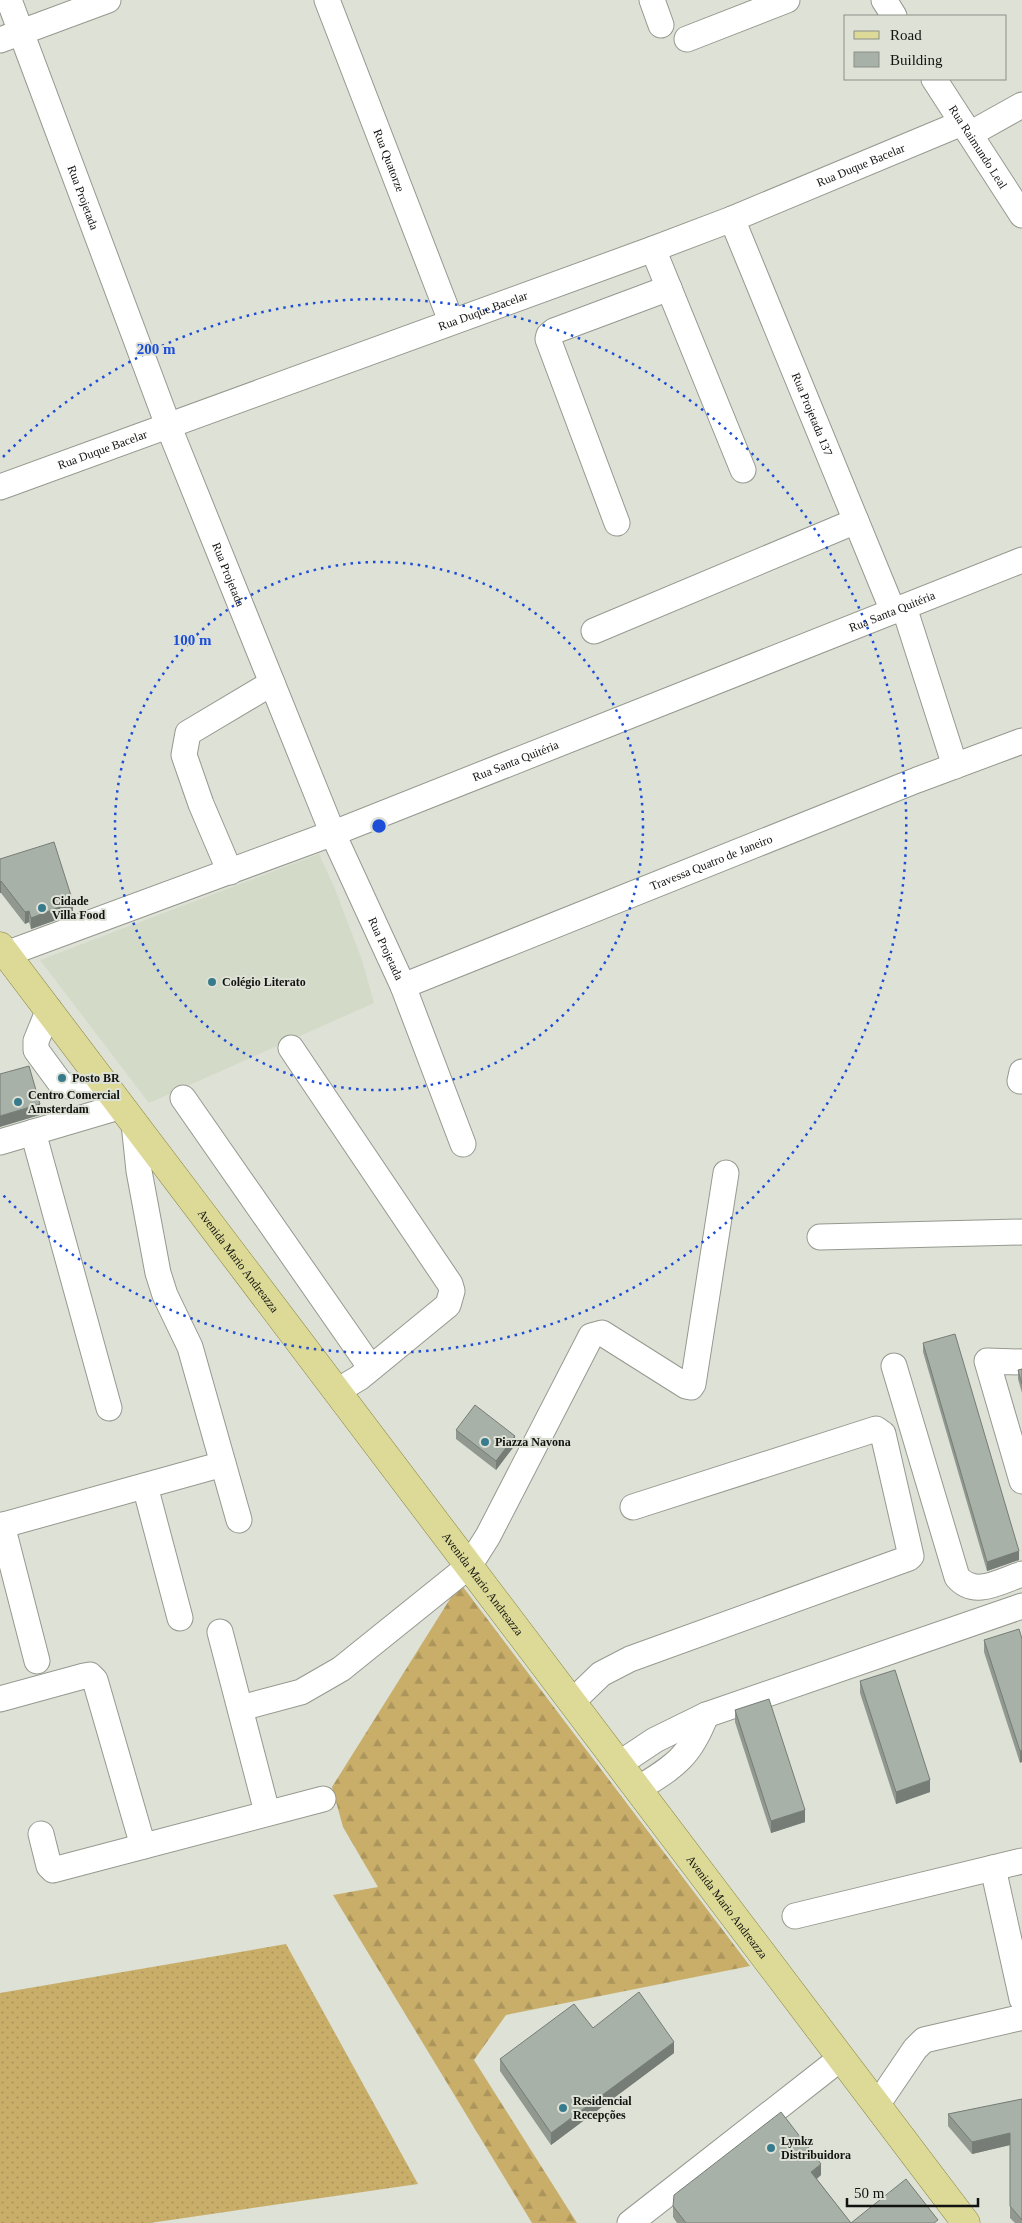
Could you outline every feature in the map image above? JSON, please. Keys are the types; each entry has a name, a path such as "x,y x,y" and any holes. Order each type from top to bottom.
{"main road":[{"name":"Avenida Mario Andreazza","path":"3,950 966,2223"}],"street":[{"name":"Rua Projetada","path":"9,0 11,36 333,834 403,986 463,1144"},
{"path":"11,36 108,0"},
{"name":"Rua Quatorze","path":"327,0 451,321"},
{"path":"652,0 661,25"},
{"path":"687,39 787,0"},
{"path":"884,0 893,15"},
{"name":"Rua Raimundo Leal","path":"935,80 1022,214"},
{"name":"Rua Duque Bacelar","path":"0,487 451,321 653,249 1022,105"},
{"name":"Rua Projetada 137","path":"732,219 856,521 898,609 955,766"},
{"path":"653,249 743,470"},
{"path":"617,523 548,339 549,335 554,331 669,288"},
{"path":"594,631 856,521"},
{"name":"Rua Santa Quitéria","path":"3,950 230,872 333,834 1022,560"},
{"path":"230,872 201,804 184,755 188,733 272,683"},
{"name":"Travessa Quatro de Janeiro","path":"403,986 1022,741"},
{"path":"291,1048 450,1284 452,1291 448,1305 371,1368 337,1391"},
{"path":"1022,1072 1020,1081 1022,1081"},
{"path":"183,1098 371,1368"},
{"path":"0,1142 33,1132 128,1114 158,1273 165,1295 190,1346 239,1520"},
{"path":"33,1132 109,1408"},
{"path":"241,1708 301,1692 341,1669 469,1566 488,1536 591,1336 602,1333 686,1386 694,1384 726,1173"},
{"path":"820,1237 1022,1232"},
{"path":"1022,1362 987,1361 1022,1482"},
{"path":"894,1366 957,1577 964,1585 979,1589 1022,1574"},
{"path":"572,1702 601,1674 630,1659 911,1556 883,1434 876,1429 633,1506"},
{"path":"37,1661 1,1526 223,1464"},
{"path":"145,1486 180,1618"},
{"path":"619,1764 655,1740 706,1715 1022,1606"},
{"path":"220,1632 267,1812"},
{"path":"0,1699 84,1676 90,1676 95,1680 143,1846"},
{"path":"638,1789 672,1768 697,1740 706,1715"},
{"path":"41,1834 49,1866 53,1870 267,1812 323,1799"},
{"path":"795,1916 1022,1862"},
{"path":"993,1868 1022,1999"},
{"path":"877,2105 915,2049 924,2040 1019,2018 1022,2014"},
{"path":"630,2223 841,2058"}],"shaded area":[{"name":"Colégio Literato","path":"319,854 335,889 362,960 374,1003 149,1103 40,960"}],"green space":[{"path":"460,1583 750,1966 506,2015 474,2060 577,2223 532,2223 333,1895 378,1887 343,1827 332,1787"},
{"path":"286,1944 418,2184 150,2223 0,2223 0,1993"}],"building":[{"name":"Cidade Villa Food","path":"54,842 73,902 31,918 29,911 25,912 0,882 0,859"},
{"name":"Centro Comercial Amsterdam","path":"29,1066 40,1104 0,1116 0,1074"},
{"path":"955,1334 1019,1551 987,1562 923,1343"},
{"path":"1022,1369 1022,1384 1018,1370"},
{"name":"Piazza Navona","path":"475,1405 515,1436 496,1461 456,1430"},
{"path":"1019,1629 1022,1639 1022,1750 1020,1751 984,1640"},
{"path":"895,1670 930,1780 896,1792 860,1681"},
{"path":"769,1699 805,1810 771,1821 735,1710"},
{"name":"Residencial Recepções","path":"639,1992 674,2042 551,2133 500,2059 574,2004 593,2028"},
{"path":"1022,2099 1022,2220 1010,2206 1010,2133 972,2142 948,2114"},
{"name":"Lynkz Distribuidora","path":"781,2112 821,2164 811,2172 851,2223 686,2223 673,2206 674,2195"},
{"path":"906,2179 938,2220 934,2223 851,2223"}],"place":[{"name":"Cidade Villa Food","path":"42,908"},
{"name":"Colégio Literato","path":"212,982"},
{"name":"Posto BR","path":"62,1078"},
{"name":"Centro Comercial Amsterdam","path":"18,1102"},
{"name":"Piazza Navona","path":"485,1442"},
{"name":"Residencial Recepções","path":"563,2108"},
{"name":"Lynkz Distribuidora","path":"771,2148"}]}
